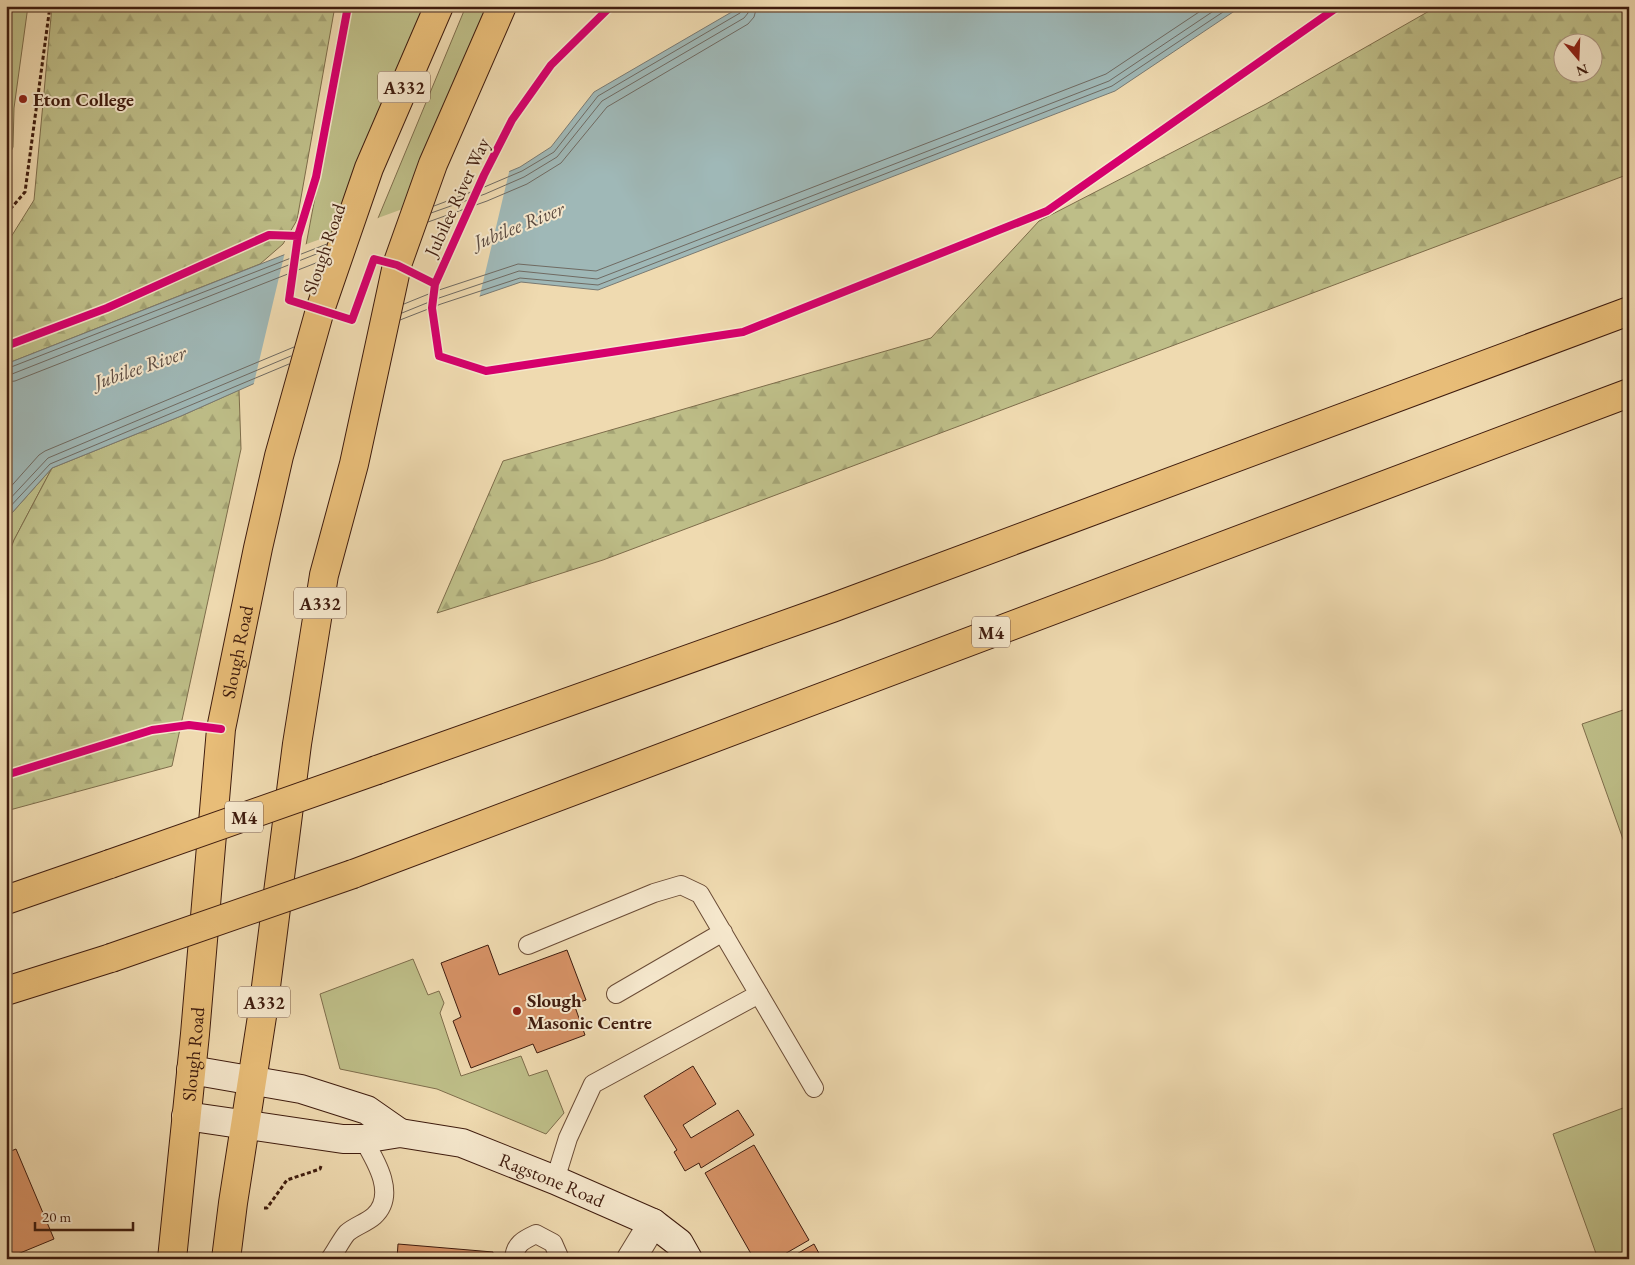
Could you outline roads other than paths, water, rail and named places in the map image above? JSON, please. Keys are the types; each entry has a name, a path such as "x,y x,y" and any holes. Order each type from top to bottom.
{"main road":[{"name":"Slough Road","path":"186,1116 221,729 258,548 279,456 320,310 369,168 439,6"},
{"name":"A332","path":"226,1259 253,1080 297,744 324,575 354,464 397,265 433,164 502,6"},
{"name":"M4","path":"6,900 842,604 1629,311"},
{"name":"M4","path":"6,992 111,958 353,874 1629,392"},
{"name":"Ragstone Road","path":"191,1070 301,1089 367,1110 400,1133"},
{"name":"A332","path":"172,1259 186,1116"},
{"name":"Ragstone Road","path":"186,1116 342,1139 363,1139 400,1133 462,1143 555,1180 652,1223 679,1243 688,1259"},
{"path":"631,1259 652,1223"}],"lane":[{"path":"528,945 654,894 681,886 700,894 814,1088"},
{"path":"616,994 723,932"},
{"path":"555,1180 568,1138 593,1084 759,994"},
{"path":"330,1259 348,1232 374,1216 383,1204 385,1190 378,1166 363,1139"},
{"path":"514,1259 515,1249 524,1239 536,1234 553,1243 560,1259"}],"water":[{"name":"Jubilee River","path":"742,6 1242,6 1115,91 598,290 521,282 442,309 262,380 181,416 52,468 11,514 6,516 6,364 304,247 480,184 520,167 551,147 594,92"}],"place":[{"name":"Eton College","path":"23,99"},
{"name":"Slough Masonic Centre","path":"517,1011"}]}
